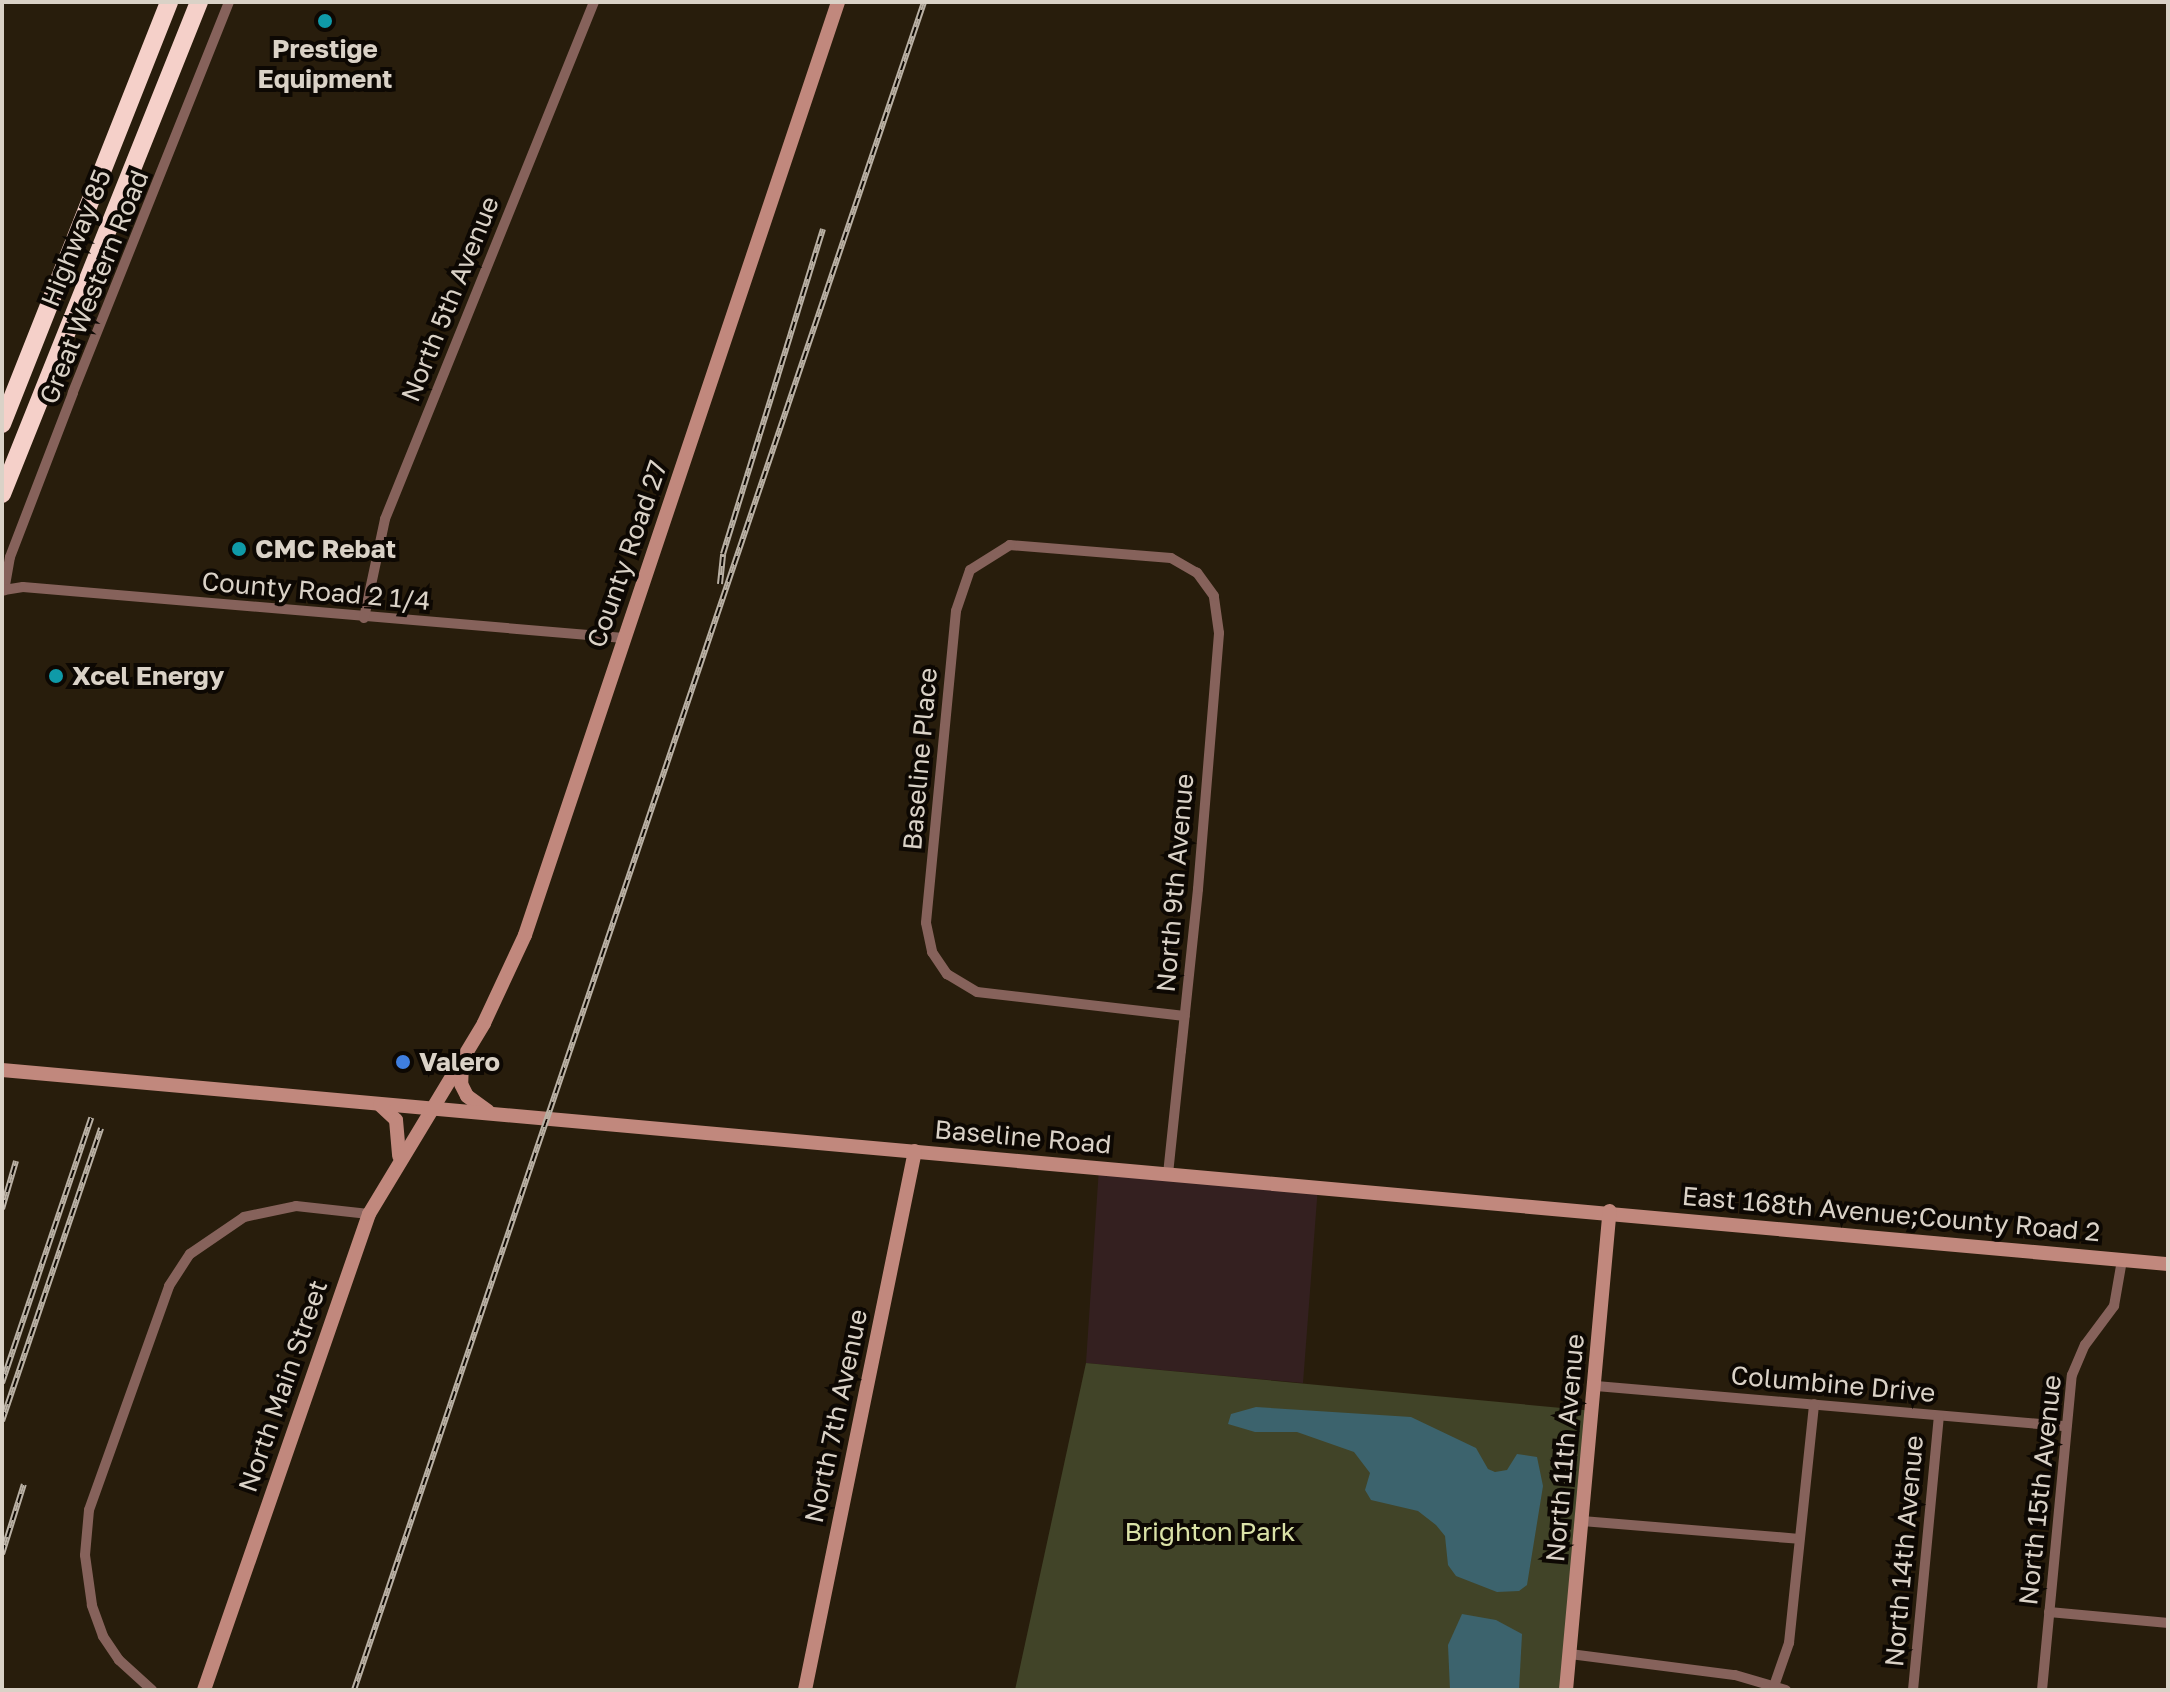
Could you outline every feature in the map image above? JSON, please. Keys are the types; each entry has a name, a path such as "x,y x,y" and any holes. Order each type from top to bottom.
{"highway":[{"name":"Highway 85","path":"2,424 169,2"},
{"name":"Highway 85","path":"2,494 199,2"}],"street":[{"name":"Great Western Road","path":"4,590 10,557 229,2"},
{"name":"North 5th Avenue","path":"364,618 372,562 390,506 594,2"},
{"name":"County Road 27","path":"432,1108 504,986 525,935 838,2"},
{"name":"Baseline Place","path":"1185,1016 977,992 941,968 926,923 956,611 970,570 1010,545 1148,554 1185,564 1214,596"},
{"name":"County Road 2 1/4","path":"4,590 23,587 624,638"},
{"name":"North 9th Avenue","path":"1168,1174 1219,633 1214,596"},
{"path":"462,1060 461,1084 467,1096 492,1114"},
{"path":"2,1070 432,1108"},
{"path":"376,1103 396,1120 398,1160"},
{"name":"Baseline Road","path":"432,1108 1610,1211"},
{"name":"North Main Street","path":"204,1690 369,1214 398,1160 432,1108"},
{"name":"North 7th Avenue","path":"805,1690 915,1151"},
{"path":"152,1690 119,1660 103,1636 88,1588 85,1542 89,1510 169,1286 190,1254 244,1217 296,1206 369,1214"},
{"name":"East 168th Avenue;County Road 2","path":"1610,1211 2168,1264"},
{"name":"North 11th Avenue","path":"1566,1690 1610,1211"},
{"name":"North 15th Avenue","path":"2042,1690 2066,1426 2076,1364 2114,1306 2122,1260"},
{"name":"Columbine Drive","path":"1596,1386 2066,1426"},
{"path":"1570,1654 1735,1675 1780,1688 1789,1643 1814,1404"},
{"name":"North 14th Avenue","path":"1913,1690 1939,1416"},
{"path":"1582,1521 1799,1539"},
{"path":"2049,1612 2168,1623"}],"shaded area":[{"path":"1099,1168 1318,1186 1303,1383 1086,1363"}],"green space":[{"name":"Brighton Park","path":"1086,1363 1594,1411 1566,1690 1015,1690"}],"water":[{"path":"1256,1407 1411,1417 1476,1448 1488,1469 1495,1472 1507,1470 1517,1454 1537,1457 1543,1486 1527,1585 1519,1591 1497,1592 1456,1576 1448,1565 1445,1536 1436,1525 1418,1511 1371,1500 1365,1490 1370,1473 1354,1452 1297,1432 1255,1432 1228,1424 1231,1414"},
{"path":"1462,1614 1496,1620 1522,1634 1519,1690 1450,1690 1448,1645"}],"railway":[{"path":"354,1690 924,2"},
{"path":"720,584 723,554 823,229"},
{"path":"2,1383 91,1118"},
{"path":"2,1421 101,1128"},
{"path":"2,1209 16,1161"},
{"path":"2,1554 24,1484"}],"place":[{"name":"Prestige Equipment","path":"325,21"},
{"name":"CMC Rebat","path":"239,549"},
{"name":"Xcel Energy","path":"56,676"},
{"name":"Valero","path":"403,1062"}]}
